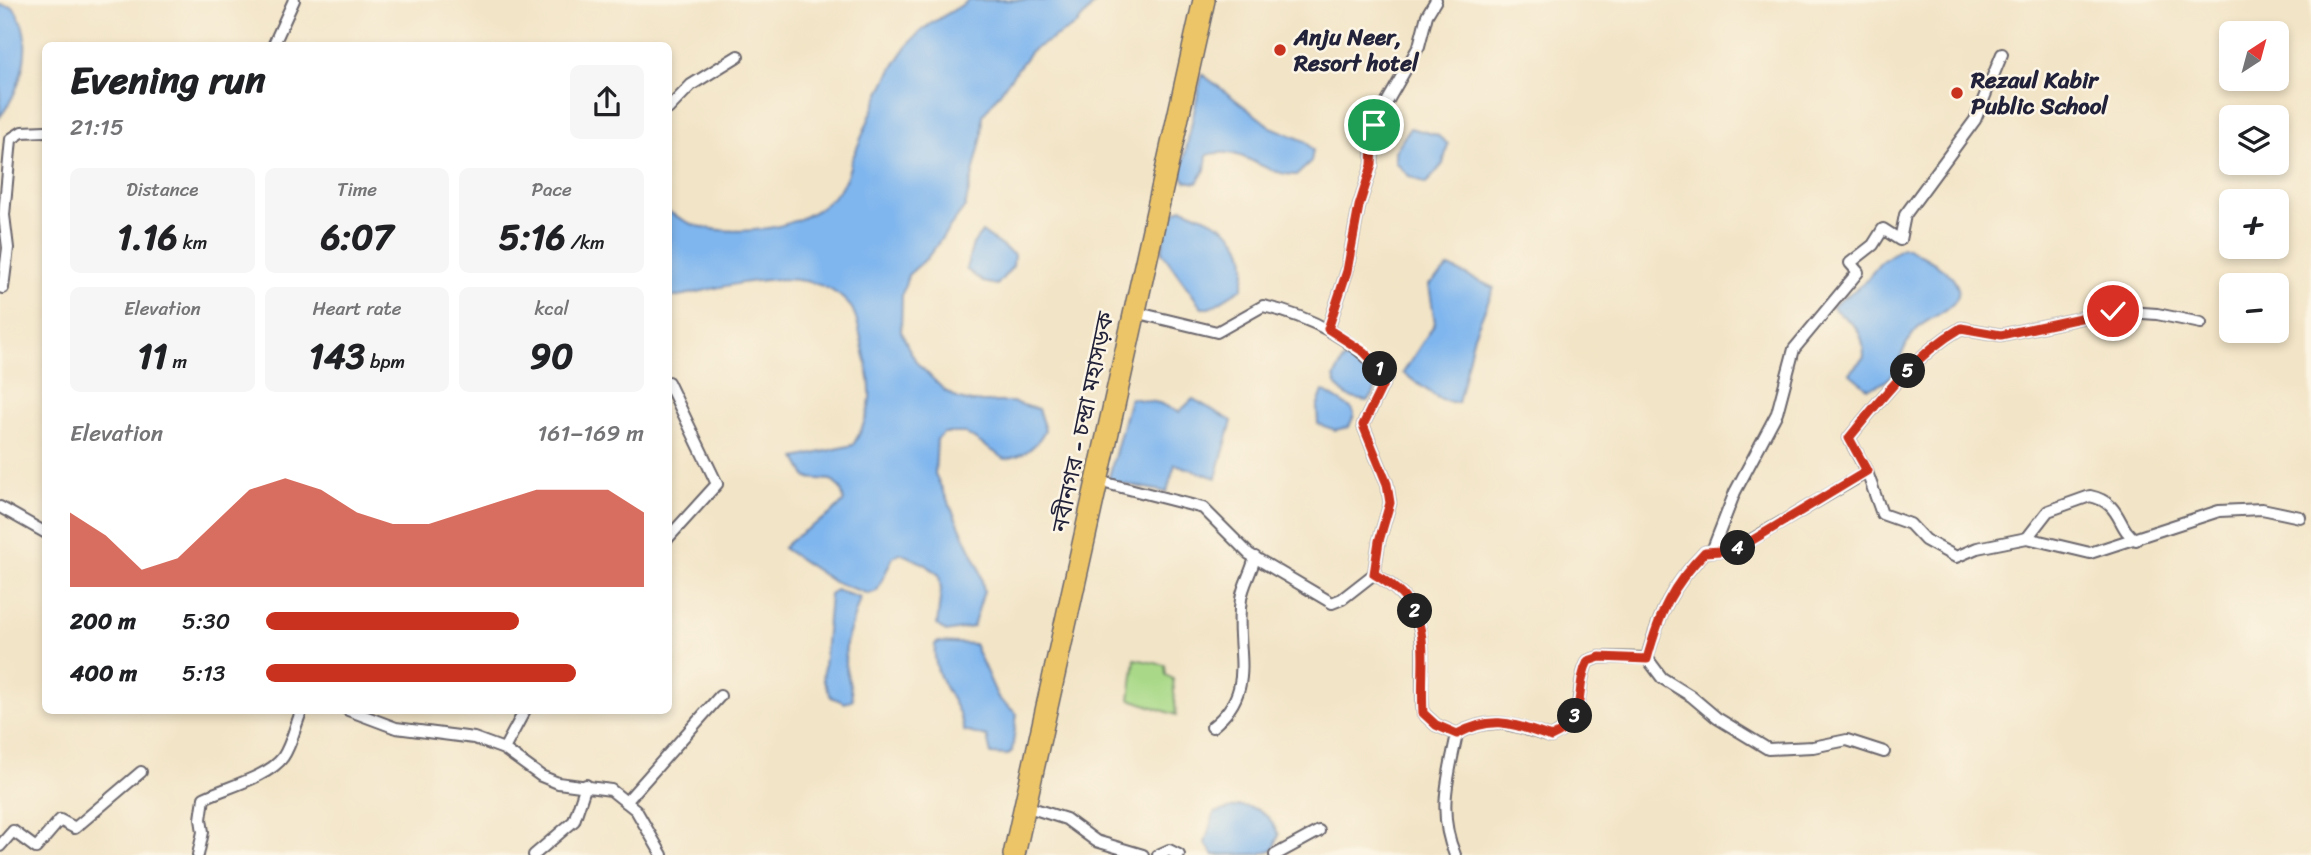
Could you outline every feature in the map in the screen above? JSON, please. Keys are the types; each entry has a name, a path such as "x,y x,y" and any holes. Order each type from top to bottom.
{"highway":[{"name":"নবীনগর - চন্দ্রা মহাসড়ক","path":"1001,855 1190,0"},
{"name":"নবীনগর - চন্দ্রা মহাসড়ক","path":"1014,855 1204,0"}],"street":[{"path":"275,42 294,0"},
{"path":"1328,329 1347,271 1359,206 1372,165 1374,125 1419,46 1427,15 1436,0"},
{"path":"1712,551 1735,492 1762,446 1777,413 1794,349 1819,316 1852,282 1858,272 1850,263 1873,245 1884,229 1900,240 1905,215 1975,120 2002,54"},
{"path":"672,105 691,85 737,55"},
{"path":"0,287 3,288 8,248 4,215 11,139 22,132 42,131"},
{"path":"1098,481 1203,508 1255,557 1332,603 1342,599 1374,574 1379,541 1390,503 1387,484 1363,425 1387,376 1364,352 1328,329 1289,312 1263,306 1217,332 1134,312"},
{"path":"2201,323 2157,314 2113,311 2001,335 1961,328 1915,364 1849,438 1867,471 1882,514 1910,524 1925,540 1956,557 1977,548 2027,538 2090,553 2219,511 2241,508 2300,517"},
{"path":"672,391 718,484 672,534"},
{"path":"1647,659 1658,619 1672,589 1705,552 1736,550 1867,471"},
{"path":"2027,538 2048,511 2090,496 2113,508 2128,535 2136,540"},
{"path":"0,508 42,531"},
{"path":"1212,727 1230,713 1240,684 1241,597 1255,557"},
{"path":"1374,574 1396,590 1421,621 1423,713 1436,725 1457,734 1485,722 1512,724 1551,737 1562,732 1574,718 1583,691 1582,671 1592,657 1647,659 1662,678 1692,696 1717,718 1768,749 1804,748 1847,740 1884,752"},
{"path":"626,802 720,696"},
{"path":"198,855 204,832 201,819 204,798 237,786 277,763 288,747 300,714"},
{"path":"359,714 396,728 474,738 504,750 541,776 558,783 611,790 636,810 662,855"},
{"path":"504,750 523,714"},
{"path":"1455,855 1445,831 1444,811 1457,734"},
{"path":"0,846 13,831 36,848 60,820 75,828 141,772"},
{"path":"534,855 574,821 586,785"},
{"path":"1025,806 1049,811 1066,819 1096,841 1143,855"},
{"path":"1275,855 1319,831"},
{"path":"1158,855 1169,850 1179,855"}],"green space":[{"path":"1135,659 1165,665 1166,675 1173,679 1176,715 1130,699"}],"water":[{"path":"969,0 1098,0 1076,25 1031,51 983,115 982,136 965,207 927,258 908,275 902,295 901,331 908,347 917,363 944,390 959,399 972,402 1012,402 1038,409 1045,430 1029,450 1005,459 965,433 944,433 937,439 935,474 979,567 984,591 973,627 946,632 937,625 941,590 939,575 925,564 900,553 893,557 877,591 869,594 834,582 783,548 844,501 841,489 831,480 807,478 796,458 853,445 865,420 870,398 869,375 857,321 851,307 834,292 813,283 790,279 739,283 672,297 672,214 690,224 719,230 766,229 811,214 829,201 843,183 888,77 907,46 925,28"},
{"path":"0,5 13,7 20,19 25,48 24,63 15,92 0,117"},
{"path":"1202,74 1271,127 1305,141 1313,150 1311,162 1297,175 1285,174 1243,157 1220,153 1207,155 1205,170 1197,183 1185,181 1181,174"},
{"path":"1410,128 1437,135 1448,144 1443,164 1426,184 1409,176 1395,162 1395,151"},
{"path":"1182,208 1223,227 1240,244 1244,256 1242,288 1210,308 1202,308 1162,252 1168,215"},
{"path":"982,232 1014,255 1013,266 997,285 983,282 966,269 973,244"},
{"path":"1902,248 1908,248 1943,269 1955,281 1958,295 1950,306 1919,327 1888,380 1867,388 1849,373 1864,357 1862,339 1851,322 1831,307 1863,284 1882,261"},
{"path":"1449,267 1494,288 1474,335 1458,403 1441,400 1403,373 1435,323 1429,285"},
{"path":"1352,358 1368,369 1378,381 1374,393 1367,401 1346,395 1334,378 1343,360"},
{"path":"1323,391 1352,409 1354,415 1349,427 1335,430 1318,424 1317,407"},
{"path":"1130,398 1159,403 1179,412 1193,399 1232,421 1216,478 1175,464 1167,492 1108,481"},
{"path":"836,590 860,598 846,643 845,664 853,699 845,703 831,697 823,679 830,595"},
{"path":"935,644 974,644 998,698 1017,714 1012,751 1008,755 991,754 987,737 964,731 957,709 937,669"},
{"path":"1239,806 1254,808 1268,817 1279,835 1274,849 1260,854 1214,855 1205,843 1214,813"}],"place":[{"name":"Anju Neer, Resort hotel","path":"1280,50"},
{"name":"Rezaul Kabir Public School","path":"1957,93"}],"route":[{"path":"1374,125 1372,165 1359,206 1347,271 1328,329 1364,352 1387,376 1363,425 1387,484 1390,503 1379,541 1374,574 1388,582 1421,621 1423,713 1436,725 1457,734 1485,722 1512,724 1551,737 1562,732 1574,718 1583,691 1582,671 1588,661 1592,657 1647,659 1665,600 1679,578 1705,552 1736,550 1867,471 1849,438 1901,378 1945,338 1961,328 2001,335 2077,321 2113,311"}]}
